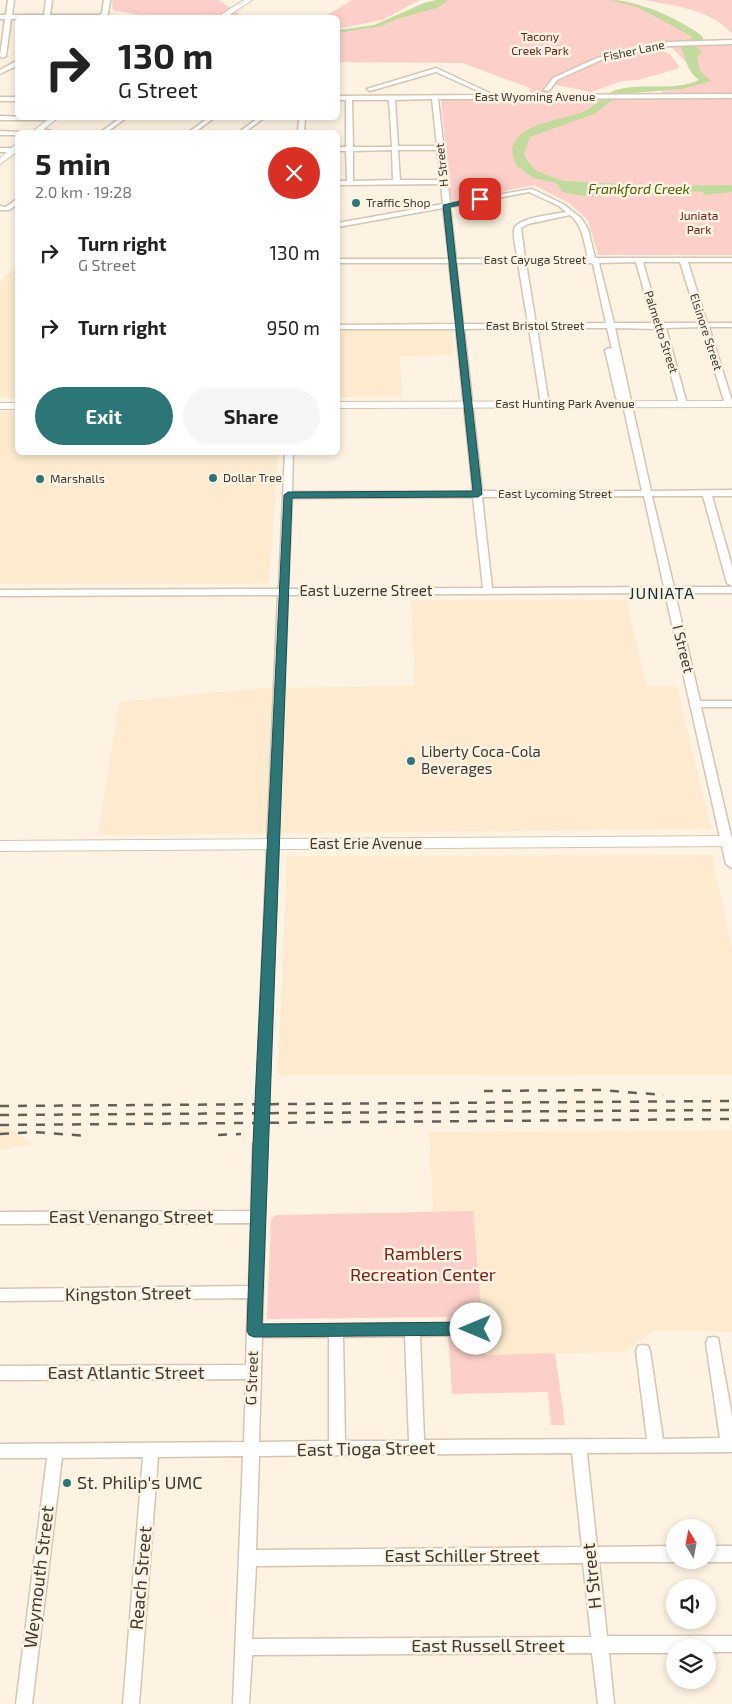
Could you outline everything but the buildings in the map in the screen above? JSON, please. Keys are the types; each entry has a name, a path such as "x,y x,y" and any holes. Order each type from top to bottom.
{"main road":[{"path":"224,15 249,0"},
{"path":"39,130 52,120"},
{"path":"0,162 15,150"},
{"name":"East Hunting Park Avenue","path":"340,405 730,404"},
{"path":"0,406 15,406"},
{"name":"East Erie Avenue","path":"0,846 729,842"}],"street":[{"path":"11,0 2,56 15,56"},
{"path":"47,15 49,0"},
{"path":"103,15 105,14 107,0"},
{"path":"0,17 15,17"},
{"name":"Fisher Lane","path":"547,90 555,79 594,60 674,44 732,42"},
{"path":"0,72 15,64"},
{"path":"370,89 436,70 496,97"},
{"name":"East Wyoming Avenue","path":"340,98 732,96"},
{"path":"349,98 350,183"},
{"path":"392,98 397,183"},
{"name":"H Street","path":"435,98 488,591"},
{"path":"0,99 15,99"},
{"path":"0,118 15,118"},
{"path":"107,130 119,120"},
{"path":"195,130 208,120"},
{"path":"245,130 258,120"},
{"path":"0,133 15,133"},
{"path":"340,149 440,148"},
{"path":"0,150 15,149"},
{"path":"340,183 444,182"},
{"name":"I Street","path":"447,205 530,190 561,205 572,213 584,229 592,260 589,263 607,325 620,398 626,404 648,494 668,590 729,842 732,864"},
{"path":"3,208 15,202"},
{"path":"340,225 447,205"},
{"path":"545,404 521,260 518,227 526,222 572,213"},
{"name":"Palmetto Street","path":"639,260 657,325 662,328 683,404"},
{"name":"East Cayuga Street","path":"340,261 683,260 731,262"},
{"name":"Elsinore Street","path":"683,260 730,404"},
{"name":"East Bristol Street","path":"340,327 732,325"},
{"name":"G Street","path":"241,1704 248,1558 260,1144 290,455"},
{"name":"East Lycoming Street","path":"288,495 732,493"},
{"path":"707,494 732,583"},
{"name":"East Luzerne Street","path":"0,593 732,590"},
{"path":"696,704 732,704"},
{"name":"East Venango Street","path":"2,1218 258,1217"},
{"name":"Kingston Street","path":"0,1295 256,1292"},
{"path":"412,1329 417,1447"},
{"path":"254,1331 476,1329"},
{"path":"336,1331 337,1450"},
{"path":"712,1343 731,1445"},
{"path":"643,1350 656,1446"},
{"name":"East Atlantic Street","path":"0,1373 252,1372"},
{"name":"East Tioga Street","path":"0,1451 250,1451 417,1447 731,1445"},
{"name":"H Street","path":"579,1447 606,1704"},
{"name":"Weymouth Street","path":"24,1704 55,1451"},
{"name":"Reach Street","path":"131,1704 151,1451"},
{"name":"East Schiller Street","path":"248,1558 666,1554"},
{"path":"716,1554 732,1554"},
{"name":"East Russell Street","path":"244,1647 732,1644"}],"shaded area":[{"path":"15,267 15,398 0,398 0,282"},
{"path":"340,330 452,330 454,355 400,356 402,397 340,397"},
{"path":"0,411 15,411 15,455 278,455 269,583 0,583"},
{"path":"411,600 626,600 647,686 677,687 711,829 98,835 119,702 261,688 415,686"},
{"path":"712,855 732,949 732,1074 278,1075 287,856"},
{"path":"0,1128 8,1128 33,1144 0,1150"},
{"path":"732,1130 732,1332 655,1330 624,1352 485,1355 473,1211 433,1212 429,1132"}],"green space":[{"path":"112,0 219,0 240,15 140,15 113,10"},
{"path":"352,0 420,0 382,20 342,28 340,28 340,15 327,15"},
{"path":"440,0 618,0 636,5 700,37 705,45 732,43 732,255 598,255 588,220 569,203 534,185 457,201 450,199 441,99 529,100 530,88 462,63 340,62 340,31 370,28 420,5","holes":["671,47 703,79 678,89 661,91 662,99 542,99 556,85 591,92 622,81 638,80 677,69 679,66 670,54 659,50"]},
{"path":"644,0 732,0 732,34 714,19 703,14"},
{"name":"Ramblers Recreation Center","path":"473,1211 485,1355 555,1353 565,1425 551,1425 548,1392 452,1394 447,1317 267,1319 271,1219 276,1215"}],"water":[{"path":"436,0 449,0 437,8 397,19 382,26 340,33 340,30 374,25 424,3"},
{"name":"Frankford Creek","path":"609,0 633,3 659,12 694,30 703,37 703,41 696,46 702,53 697,57 700,71 711,81 683,89 632,93 611,101 594,114 530,137 524,154 529,163 535,170 566,181 654,186 732,185 732,192 704,195 703,192 683,191 624,192 601,196 578,195 562,192 557,183 533,178 516,165 512,151 515,141 523,133 534,127 585,111 616,90 636,87 679,86 699,80 689,69 681,47 686,40 684,40 692,39 691,36 637,7"}],"railway":[{"path":"484,1091 600,1090 664,1095"},
{"path":"0,1106 732,1101"},
{"path":"0,1115 732,1110"},
{"path":"0,1125 732,1119"},
{"path":"0,1134 34,1132 87,1136"},
{"path":"218,1135 241,1134"}],"place":[{"name":"Traffic Shop","path":"356,203"},
{"name":"Dollar Tree","path":"213,478"},
{"name":"Marshalls","path":"40,479"},
{"name":"Liberty Coca-Cola Beverages","path":"411,761"},
{"name":"St. Philip's UMC","path":"67,1483"}],"district":[{"name":"JUNIATA","path":"662,593"}],"route":[{"path":"476,1329 254,1331 260,1144 288,495 478,494 447,205 480,199"}],"park label":[{"name":"Tacony Creek Park","path":"540,44"},
{"name":"Juniata Park","path":"699,223"}]}
